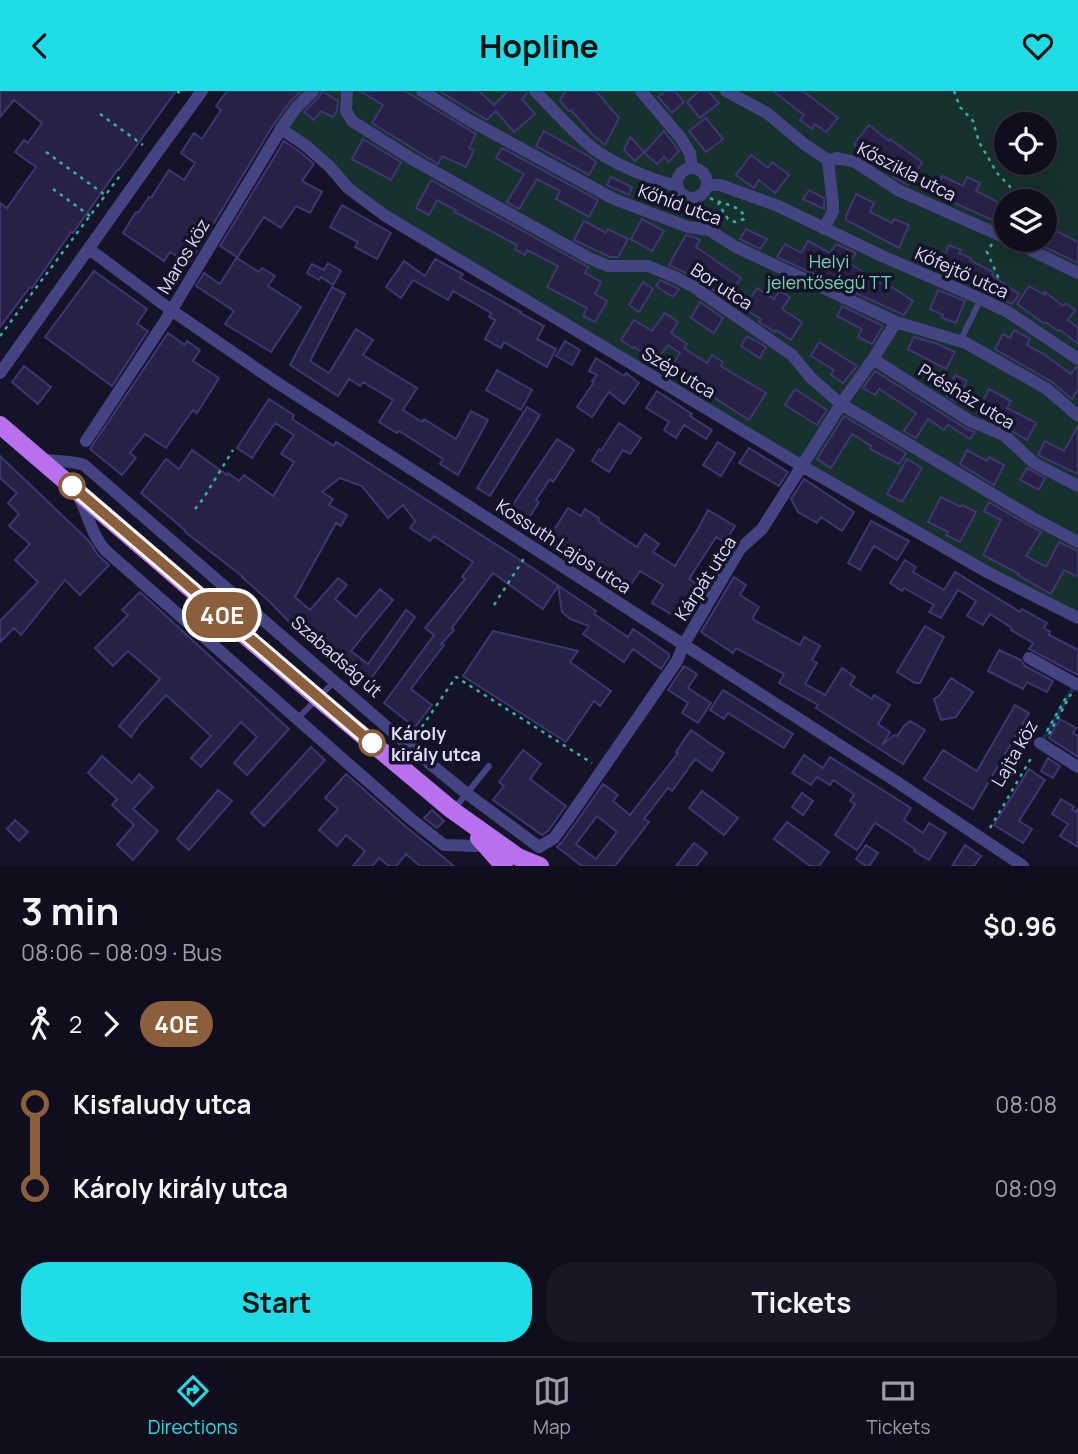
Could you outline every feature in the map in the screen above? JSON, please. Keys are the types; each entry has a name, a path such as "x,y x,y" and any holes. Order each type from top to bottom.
{"main road":[{"path":"0,425 453,810 518,857 540,866"},
{"path":"453,810 504,866"}],"street":[{"path":"0,373 202,91"},
{"name":"Maros köz","path":"86,441 171,310 281,129 313,91"},
{"name":"Bor utca","path":"347,91 346,111 352,121 402,153 589,258 608,265 648,265 694,287 793,355 811,378 841,404 1031,517 1078,541"},
{"name":"Kőhíd utca","path":"422,91 469,120 614,199 688,227 709,230 736,247 896,323 960,341 1046,389 1078,416"},
{"path":"536,91 591,147 628,167 677,186"},
{"path":"641,91 680,137 690,153 692,168"},
{"name":"Kőszikla utca","path":"726,91 768,113 804,144 828,160 837,157 855,162 898,190 994,232"},
{"name":"Szép utca","path":"281,129 305,145 330,167 348,188 384,215 802,466 986,572 1078,618"},
{"path":"824,229 833,204 828,160"},
{"path":"692,168 704,173 708,181 702,193 685,197 678,191 678,177 692,168"},
{"name":"Kőfejtő utca","path":"702,193 720,185 778,206 1008,312 1078,359"},
{"name":"Kossuth Lajos utca","path":"89,249 171,310 276,382 1023,866"},
{"name":"Kőszikla utca","path":"1035,252 1078,273"},
{"name":"Kárpát utca","path":"539,847 554,838 677,661 684,644 740,549 762,529 896,323"},
{"name":"Présház utca","path":"873,359 970,421 1004,435 1034,463 1078,486"},
{"name":"Szabadság út","path":"39,459 54,462 74,461 84,465 409,746 466,793 539,847"},
{"path":"72,486 95,536 105,550 411,819 444,845 476,846 482,841"},
{"path":"1029,658 1076,684"},
{"path":"1041,744 1078,767"}],"lane":[{"path":"702,193 704,217 709,230"},
{"path":"960,341 984,300"},
{"path":"298,718 334,682"},
{"path":"453,810 489,766"}],"path":[{"path":"954,91 960,107 973,121 979,142 997,173 1012,189"},
{"path":"100,114 143,145"},
{"path":"46,152 105,195"},
{"path":"0,336 122,173"},
{"path":"53,189 90,216"},
{"path":"702,193 740,210 744,219 735,222 728,219 718,202"},
{"path":"984,300 990,299 999,279 987,252 994,246"},
{"path":"195,509 233,450"},
{"path":"199,496 203,499"},
{"path":"494,605 525,557"},
{"path":"409,746 456,677 602,769"},
{"name":"Lajta köz","path":"984,839 1076,684"}],"green space":[{"name":"Helyi jelentőségű TT","path":"224,91 1078,91 1078,618 1031,595 384,215 287,134"}],"building":[{"path":"0,91 176,91 32,288 30,287 0,327 0,203 7,208 36,167 15,152 24,140 28,143 42,123 14,100 0,117"},
{"path":"227,91 301,91 274,124 189,264 170,252 164,261 123,233 169,170 184,180 195,163 181,153 194,133 202,139 221,110 216,106"},
{"path":"322,91 338,101 337,111 333,117 321,111 314,120 304,112"},
{"path":"360,91 405,91 476,134 469,148 474,150 466,167 442,156 438,164 372,123 383,105"},
{"path":"442,91 479,91 494,105 508,91 526,91 522,99 535,114 514,132 496,111 487,120"},
{"path":"565,91 596,91 619,118 605,145 560,101"},
{"path":"665,91 675,91 684,102 672,113 658,97"},
{"path":"699,91 708,91 719,103 700,118 687,102"},
{"path":"773,91 803,91 838,118 826,132 815,124 812,129 800,120 804,115"},
{"path":"706,118 723,139 706,152 689,131"},
{"path":"869,125 922,162 908,185 893,177 897,172 873,154 870,157 854,144"},
{"path":"544,131 596,162 589,175 536,146"},
{"path":"664,131 679,151 669,162 664,157 657,164 644,153"},
{"path":"630,137 644,152 635,161 624,150"},
{"path":"363,139 401,162 391,180 352,159"},
{"path":"284,141 314,164 302,181 322,192 310,213 296,206 281,228 264,217 237,258 259,272 262,268 275,276 268,286 301,307 271,352 225,324 234,311 196,286 204,273 220,284 237,257 220,246"},
{"path":"502,148 598,200 589,217 556,199 560,191 537,179 519,209 507,202 524,174 496,158"},
{"path":"751,155 768,168 772,162 789,175 775,193 759,180 754,188 736,175"},
{"path":"942,176 963,186 967,177 980,183 976,191 994,200 994,221 934,194"},
{"path":"611,177 632,187 629,195 607,185"},
{"path":"431,180 588,267 585,273 601,282 595,294 607,301 595,322 583,316 587,308 547,287 558,266 527,250 525,255 515,249 517,245 437,200 429,215 416,208"},
{"path":"809,190 824,198 824,209 803,199"},
{"path":"856,194 874,203 870,212 892,223 894,219 909,225 899,248 846,220"},
{"path":"342,205 391,233 377,259 355,247 358,242 330,227"},
{"path":"642,219 664,231 652,251 631,239"},
{"path":"584,221 606,233 608,229 628,239 618,257 610,257 574,240"},
{"path":"746,229 767,239 760,249 740,239"},
{"path":"1057,231 1078,242 1078,263 1055,252"},
{"path":"686,235 700,240 696,247 741,278 726,299 689,272 688,274 669,265"},
{"path":"808,241 830,253 836,244 856,253 849,263 913,301 904,315 777,257 785,244 801,253"},
{"path":"949,245 993,272 992,275 1019,294 1012,304 992,292 991,294 972,285 974,282 939,267"},
{"path":"435,259 463,274 460,278 544,326 537,339 556,349 547,367 504,342 501,348 485,339 495,320 489,317 491,313 453,291 448,300 413,280 401,298 386,287 404,261 425,276"},
{"path":"328,263 341,271 333,285 321,277 319,280 307,273 312,264 324,270"},
{"path":"94,271 147,309 137,324 148,331 112,386 45,337"},
{"path":"660,280 679,289 673,297 656,286"},
{"path":"643,282 653,289 639,312 629,305"},
{"path":"1029,286 1075,310 1068,320 1078,328 1078,344 1017,304"},
{"path":"332,287 345,294 310,361 329,373 356,329 373,340 363,355 417,388 403,410 422,422 424,419 456,439 471,411 488,420 458,475 440,464 443,459 399,431 397,433 379,422 393,400 363,382 360,386 349,379 338,396 290,365"},
{"path":"757,288 774,299 779,291 790,297 782,309 802,322 791,340 759,322 761,319 744,309"},
{"path":"938,290 965,301 956,323 942,318 943,315 930,309"},
{"path":"700,302 723,318 714,333 691,318"},
{"path":"842,306 883,326 872,344 858,337 862,329 837,316"},
{"path":"665,313 678,322 671,333 687,344 684,348 707,363 712,355 723,362 721,366 766,393 749,420 670,369 680,353 668,345 656,361 621,340 634,320 652,331"},
{"path":"1014,330 1030,339 1027,345 1071,374 1078,368 1078,389 1072,399 1052,382 995,349 1003,334 1010,338"},
{"path":"168,333 185,345 187,341 200,350 193,361 219,378 197,413 193,410 166,448 145,434 130,453 136,458 122,475 90,449"},
{"path":"747,336 766,347 760,358 741,346"},
{"path":"914,337 955,352 946,369 908,349"},
{"path":"565,341 580,350 572,365 556,356"},
{"path":"819,342 857,366 843,383 831,375 834,370 811,356"},
{"path":"596,358 624,376 626,373 639,383 624,404 609,392 592,417 577,407 597,375 589,371"},
{"path":"24,366 51,387 38,404 12,382"},
{"path":"497,370 532,390 521,410 486,390"},
{"path":"875,371 975,432 970,439 948,425 944,430 928,419 916,438 904,431 916,413 879,389 875,395 863,388"},
{"path":"955,375 967,381 956,402 945,395"},
{"path":"795,389 827,410 817,425 785,405"},
{"path":"989,389 1011,401 1007,408 1036,423 1027,440 977,412"},
{"path":"657,391 712,430 706,439 684,425 676,438 664,430 669,422 646,408"},
{"path":"269,399 294,415 292,419 334,446 336,442 525,563 596,611 594,614 628,637 633,629 669,654 661,669 633,649 624,662 583,634 589,626 570,619 562,612 558,586 543,609 493,573 411,689 432,705 415,727 384,703 434,635 425,628 465,579 462,577 473,562 434,536 430,541 410,528 415,521 403,505 388,518 362,486 340,478 322,492 333,499 329,505 347,515 341,526 336,523 295,597 310,610 338,578 347,585 335,599 356,617 380,589 393,600 351,651 368,664 406,610 415,617 366,686 325,655 242,576 185,532 141,493 166,459 179,469 192,450 227,475 228,473 239,481 244,475 273,496 294,462 281,454 294,435 275,423 252,458 237,448"},
{"path":"527,407 540,415 490,496 477,488"},
{"path":"844,416 906,453 899,464 870,449 871,446 852,434 831,468 817,459"},
{"path":"619,423 641,438 630,454 623,450 609,472 592,461"},
{"path":"1078,426 1078,474 1038,455 1045,441 1064,451"},
{"path":"557,439 574,450 553,482 550,479 536,500 539,502 527,521 510,509"},
{"path":"718,442 735,453 721,476 703,465"},
{"path":"749,448 788,472 779,486 739,463"},
{"path":"967,450 987,461 989,457 1004,465 994,485 960,464"},
{"path":"0,456 89,541 109,565 80,595 65,580 21,635 14,628 0,642 0,621 38,582 15,560 30,544 9,526 19,514 8,503 17,493 0,478"},
{"path":"907,459 922,468 902,502 887,494"},
{"path":"1027,468 1045,478 1039,490 1020,480"},
{"path":"804,479 854,512 842,531 821,517 817,523 798,512 791,499"},
{"path":"941,497 976,512 960,542 946,535 948,532 928,522"},
{"path":"989,502 1041,532 1026,556 1046,567 1059,542 1078,551 1078,577 1064,570 1051,594 983,555 1001,520 984,511"},
{"path":"568,508 581,516 585,509 637,547 645,534 659,544 653,552 675,566 708,510 735,526 725,542 716,537 689,579 706,590 686,623 652,603 663,585 640,571 630,586 550,536"},
{"path":"871,521 909,541 897,560 874,546 860,570 848,563"},
{"path":"905,560 916,567 913,572 944,590 955,572 1020,612 1022,609 1047,623 1044,628 1050,632 1049,635 1078,650 1078,675 1029,649 1033,643 990,614 983,625 967,616 976,601 958,590 941,618 929,612 934,605 890,583"},
{"path":"734,577 746,585 740,595 759,607 754,620 800,645 804,637 820,646 812,660 817,663 805,684 825,695 842,668 855,677 850,685 872,699 874,695 890,705 878,724 890,732 882,745 894,735 897,736 910,721 925,730 903,764 816,708 818,705 779,683 784,674 736,648 733,653 701,632"},
{"path":"140,592 289,729 247,775 234,763 257,737 241,722 201,767 191,758 211,736 166,695 131,737 119,726 160,679 128,651 113,666 95,648 128,615 122,610"},
{"path":"925,626 944,637 920,683 915,683 897,672"},
{"path":"493,631 578,651 570,662 611,691 600,706 594,701 566,742 463,676"},
{"path":"999,650 1021,660 1025,666 1053,681 1047,692 1027,682 1023,689 988,671"},
{"path":"684,666 697,674 688,688 711,703 698,723 682,713 688,703 668,690"},
{"path":"951,678 973,692 956,717 941,720 934,699 940,695"},
{"path":"723,690 793,734 784,748 728,713 724,719 710,710"},
{"path":"1015,705 1029,713 973,809 924,779 943,750 977,771"},
{"path":"1060,719 1076,728 1073,733 1078,736 1078,757 1049,738"},
{"path":"691,730 724,753 712,771 695,759 672,791 668,788 644,819 649,822 615,866 582,866 557,847 603,784 618,795 613,801 630,815 678,753 676,752","holes":["597,816 617,832 596,859 576,844"]},
{"path":"311,747 325,760 264,826 251,813"},
{"path":"523,750 541,764 530,779 566,806 542,835 493,800 504,786 499,782"},
{"path":"804,755 823,768 830,757 911,808 904,820 923,833 929,823 946,833 929,860 875,823 857,850 835,835 855,804 850,801 854,794 833,780 830,785 817,777 811,785 792,773"},
{"path":"102,756 132,783 139,774 153,787 133,809 158,831 133,860 117,845 134,825 112,805 117,799 88,773"},
{"path":"1048,758 1060,766 1053,778 1041,771"},
{"path":"1029,769 1045,780 1019,821 1032,829 1023,843 994,825"},
{"path":"346,774 454,866 420,866 406,854 396,866 389,866 379,858 372,866 353,866 365,851 346,835 337,846 319,830 338,809 325,798"},
{"path":"218,790 232,801 189,850 177,839"},
{"path":"702,791 738,818 724,835 689,808"},
{"path":"802,793 813,801 803,815 792,807"},
{"path":"1061,799 1074,807 1072,809 1076,812 1078,808 1078,847 1060,836 1068,824 1052,814"},
{"path":"432,810 444,821 437,828 424,818"},
{"path":"15,820 28,832 19,841 7,829"},
{"path":"787,822 829,852 819,866 810,866 774,839"},
{"path":"694,843 707,853 696,866 676,866"},
{"path":"866,845 878,853 869,866 856,859"},
{"path":"965,845 981,856 974,866 952,866"}],"waterway":[{"path":"1042,742 1074,686"}],"bus line":[{"name":"40E","path":"72,486 372,743"}],"place":[{"name":"Károly király utca","path":"372,743"}]}
